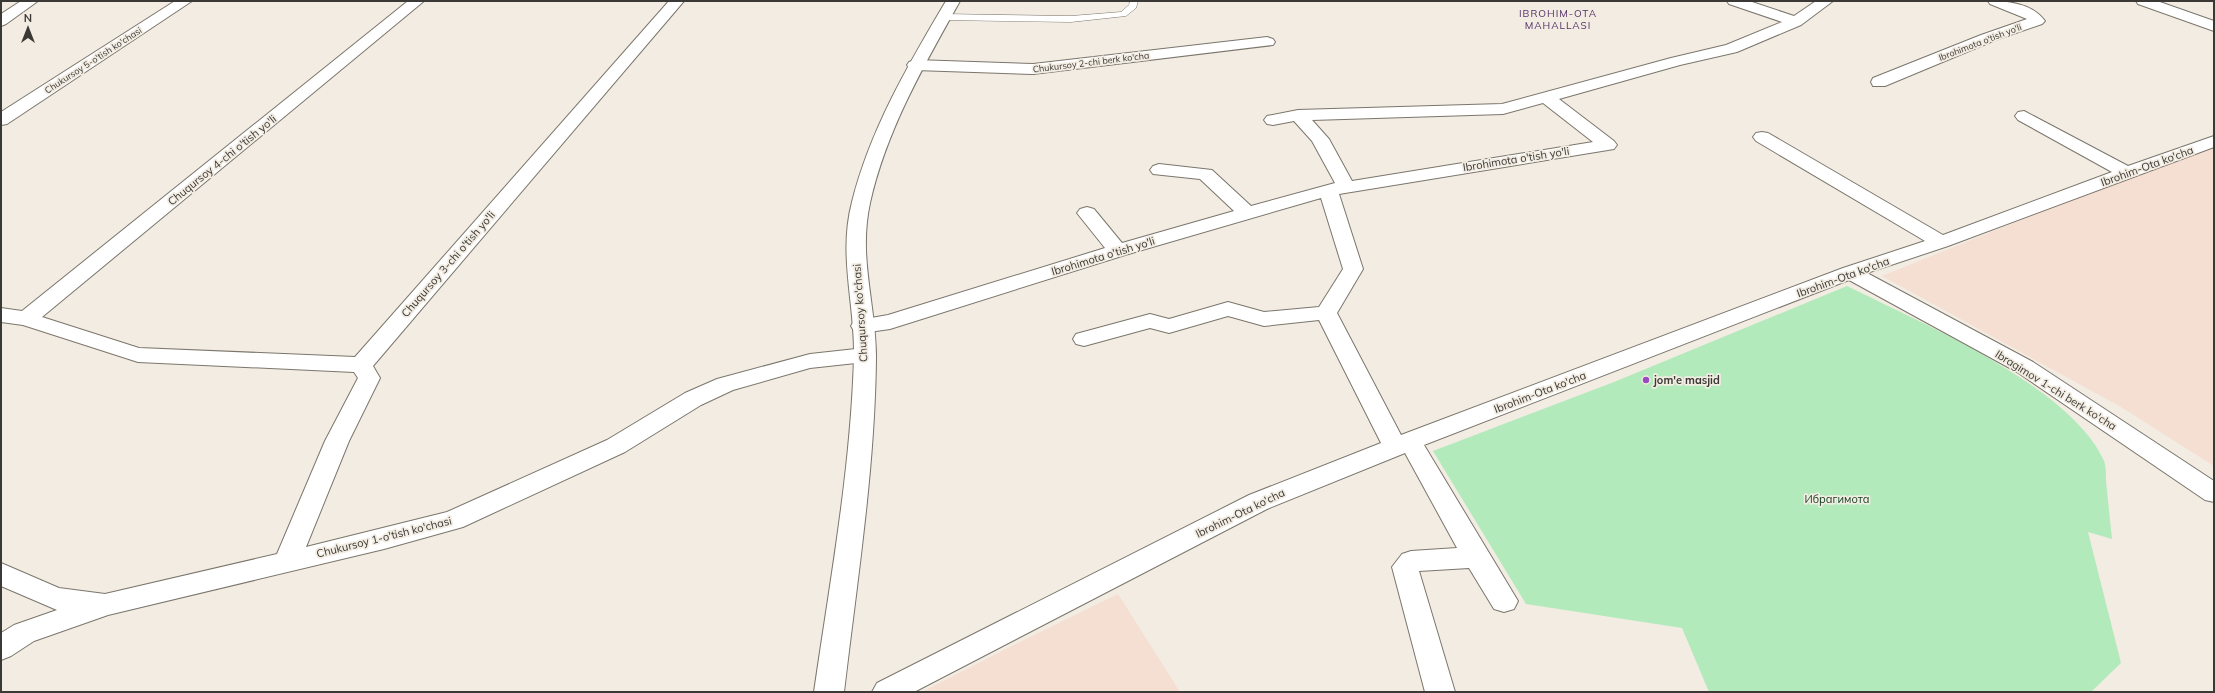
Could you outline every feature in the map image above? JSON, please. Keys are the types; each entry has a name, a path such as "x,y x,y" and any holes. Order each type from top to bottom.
{"street":[{"path":"1,21 31,1"},
{"name":"Chukursoy 5-o'tish ko'chasi","path":"1,120 185,1"},
{"name":"Chuqursoy 4-chi o'tish yo'li","path":"26,319 417,1"},
{"name":"Chuqursoy 3-chi o'tish yo'li","path":"361,365 677,1"},
{"path":"1734,1 1796,22"},
{"path":"1273,120 1298,115 1496,110 1677,61 1732,49 1796,22 1826,1"},
{"path":"1998,2 2025,1"},
{"path":"2143,1 2214,26"},
{"name":"Ibrohimota o'tish yo'li","path":"1879,82 1987,38 2037,21 2031,15 1998,2"},
{"name":"Chuqursoy ko'chasi","path":"829,692 853,507 865,355 855,246 861,202 884,135 915,65 948,9"},
{"name":"Chukursoy 2-chi berk ko'cha","path":"915,65 1033,70 1267,42"},
{"name":"Ibrohimota o'tish yo'li","path":"862,326 890,322 1118,251 1337,188 1608,145 1546,97"},
{"path":"1298,115 1320,139 1337,188 1353,269 1326,313"},
{"path":"2024,116 2127,173"},
{"path":"1762,137 1941,242"},
{"name":"Ibrohim-Ota ko'cha","path":"887,692 1258,502 1403,444 1850,272 1941,242 2214,141"},
{"path":"1159,170 1205,174 1247,213"},
{"path":"1087,214 1118,251"},
{"name":"Ibragimov 1-chi berk ko'cha","path":"1850,272 2025,367 2214,493"},
{"path":"1084,339 1150,321 1169,326 1228,309 1264,319 1326,313"},
{"path":"1326,313 1403,444 1504,601"},
{"path":"1,315 26,319 138,355 361,365 369,378 364,391 337,441 287,561"},
{"name":"Chukursoy 1-o'tish ko'chasi","path":"1,648 24,633 107,604 384,539 454,520 616,446 693,399 725,384 810,361 865,355"},
{"path":"1440,692 1405,567 1411,561 1476,557"},
{"path":"1,574 56,599 107,604"}],"lane":[{"path":"948,9 1071,19 1123,14 1133,6 1134,1"}],"shaded area":[{"path":"2214,142 2214,466 2121,407 1882,276"},
{"path":"1118,594 1180,692 922,692 1012,646"}],"green space":[{"name":"Ибрагимота","path":"1847,286 1951,337 2027,382 2060,407 2086,433 2104,461 2106,468 2112,539 2088,532 2121,663 2091,692 1709,692 1682,628 1526,604 1433,451 1614,382"}],"place":[{"name":"jom'e masjid","path":"1646,380"}],"district":[{"name":"IBROHIM-OTA MAHALLASI","path":"1558,18"}]}
